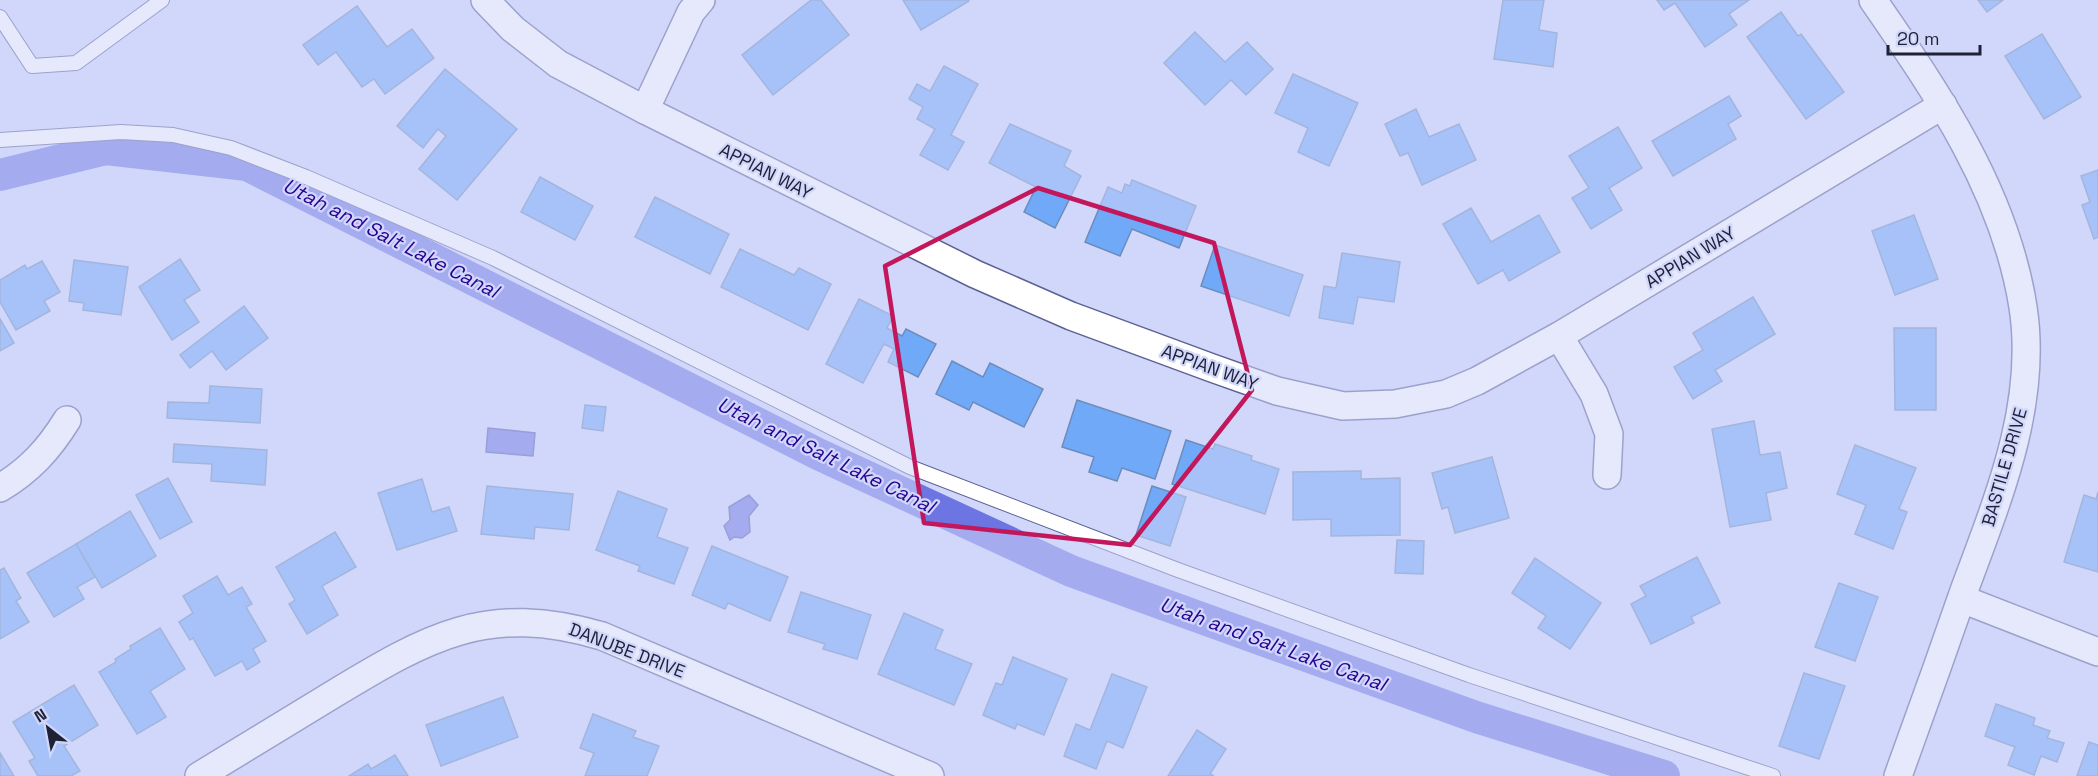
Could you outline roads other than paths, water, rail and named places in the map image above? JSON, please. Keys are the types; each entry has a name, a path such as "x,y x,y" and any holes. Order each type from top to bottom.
{"street":[{"name":"APPIAN WAY","path":"485,0 513,29 558,64 645,110 975,274 1071,316 1277,391 1343,406 1395,404 1446,394 1477,381 1559,336 1943,105"},
{"path":"645,110 686,21 701,0"},
{"name":"BASTILE DRIVE","path":"1873,0 1943,105 1985,182 2015,267 2023,309 2024,390 2018,430 1992,514 1898,776"},
{"path":"1559,336 1594,394 1609,434 1607,475"},
{"path":"0,488 25,473 50,447 67,420"},
{"path":"1962,599 2098,652"},
{"name":"DANUBE DRIVE","path":"210,773 416,646 472,627 535,623 566,626 602,636 930,776"}],"lane":[{"path":"0,17 32,66 76,63 162,0"},
{"path":"0,140 121,132 173,135 231,148 306,177 493,258 910,467 1178,570 1469,675 1773,776"}],"waterway":[{"name":"Utah and Salt Lake Canal","path":"0,175 106,149 247,165 818,454 1071,571 1476,717 1664,776"}]}
